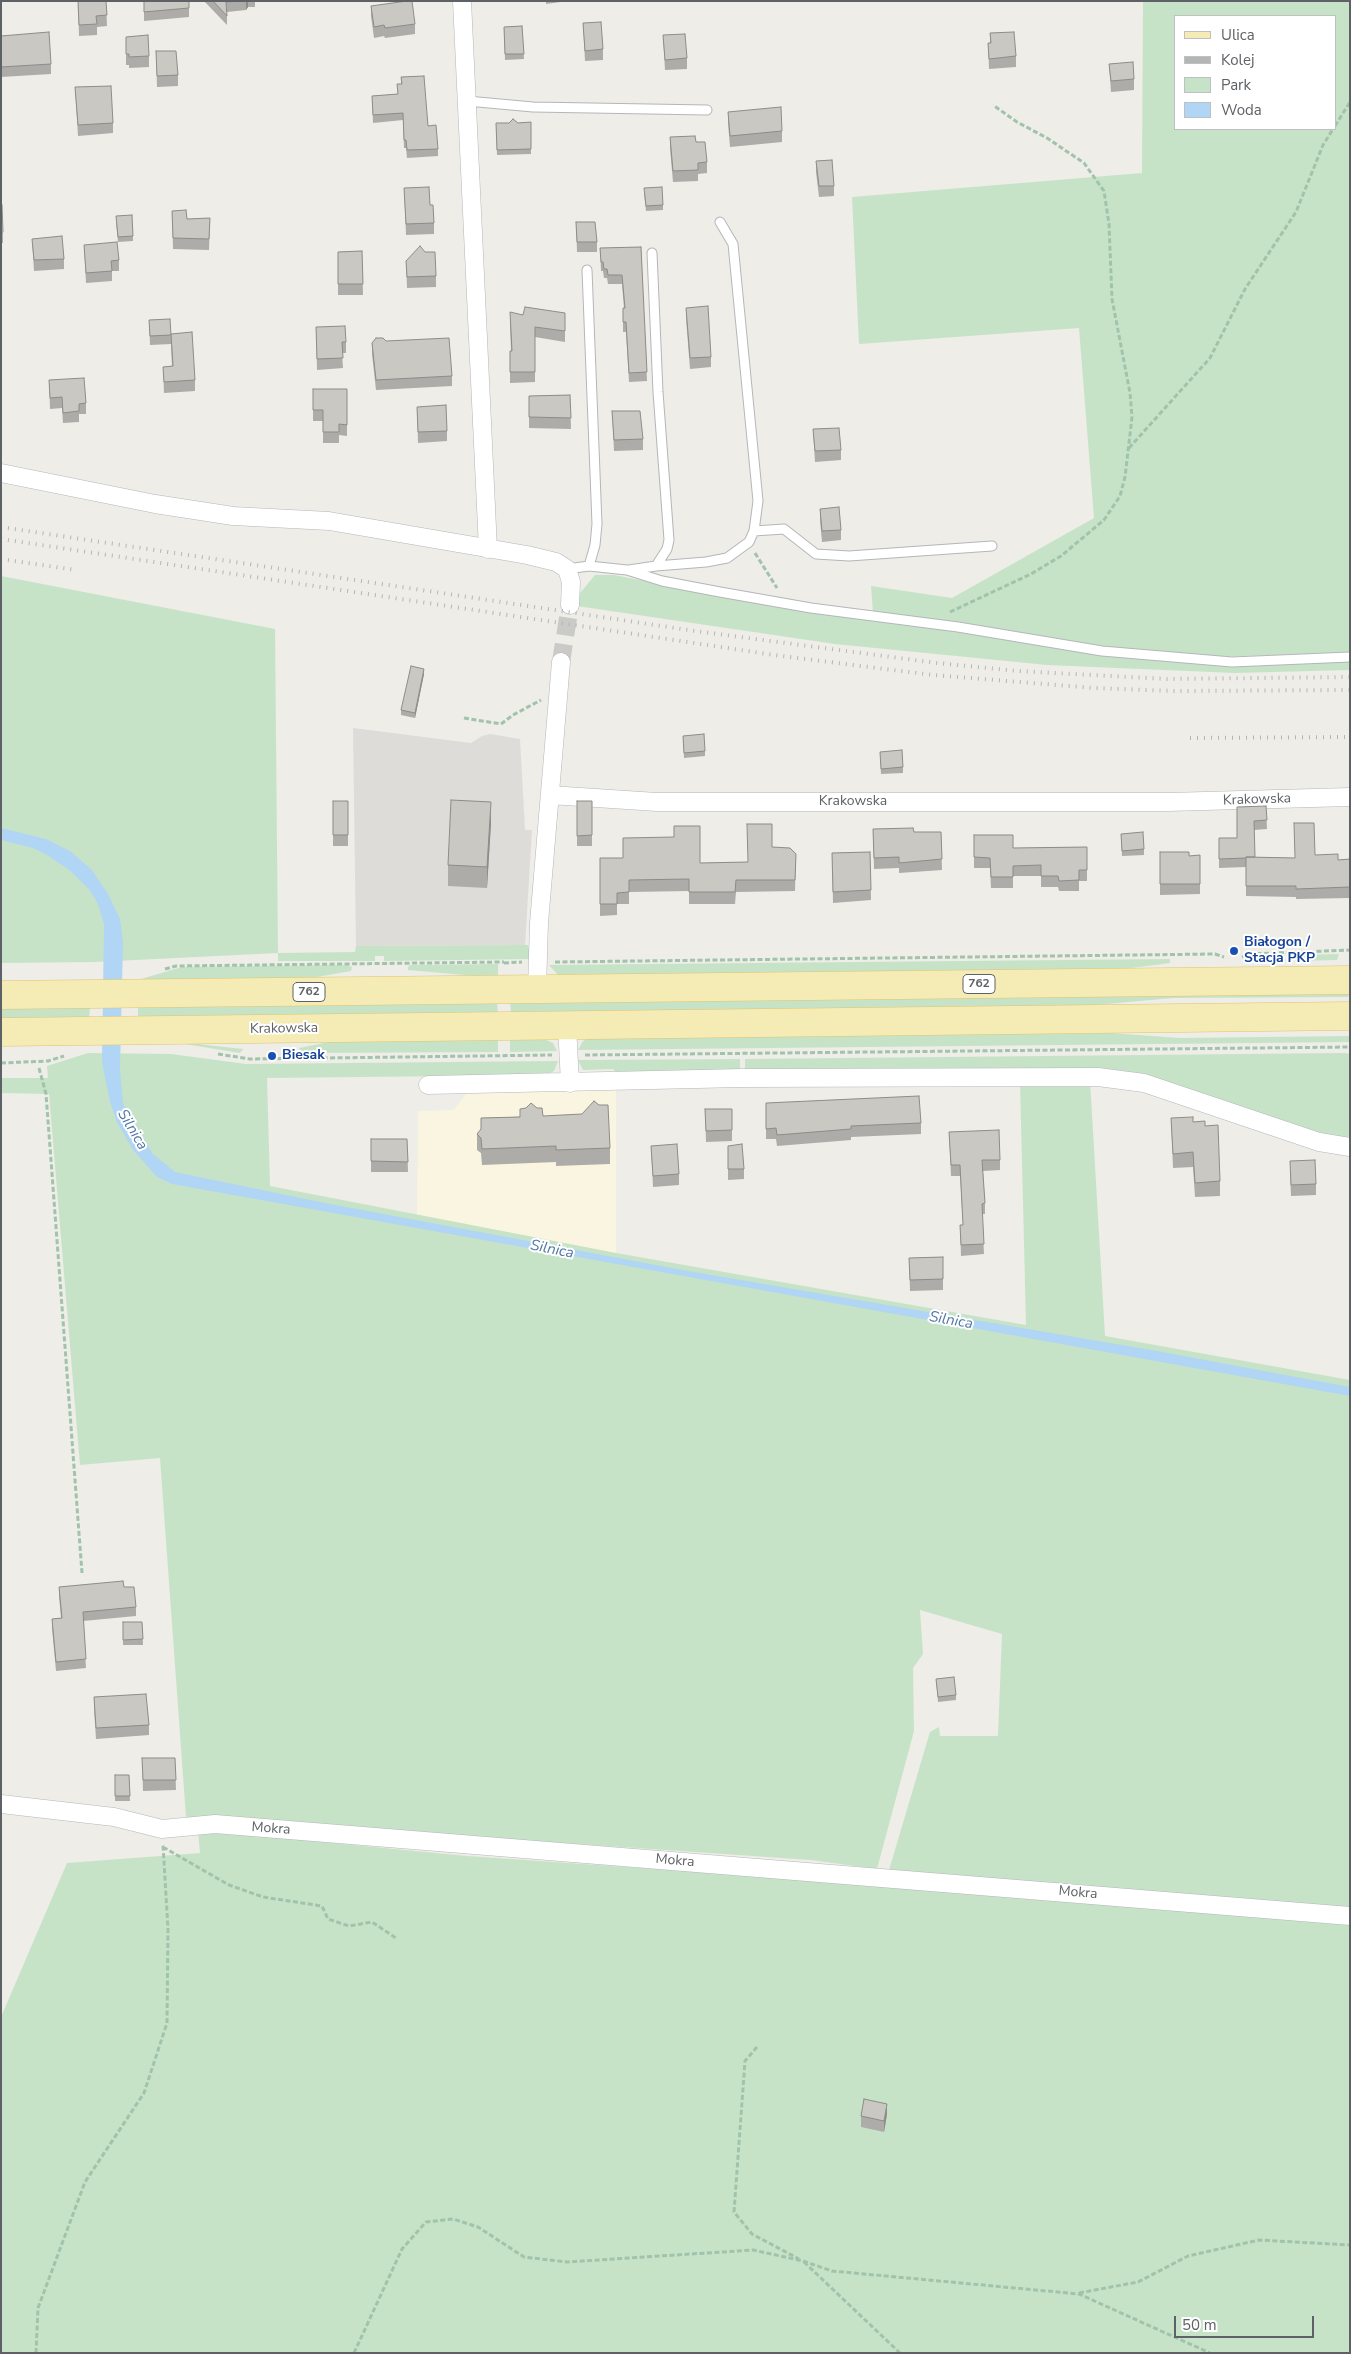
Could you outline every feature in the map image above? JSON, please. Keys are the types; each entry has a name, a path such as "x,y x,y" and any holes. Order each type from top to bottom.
{"main road":[{"name":"762","path":"1,995 1350,980"},
{"name":"Krakowska","path":"1,1032 1350,1016"}],"street":[{"path":"462,1 488,549"},
{"path":"1,473 155,504 233,516 329,521 385,529 556,562 567,569 571,582 570,605"},
{"path":"536,989 539,923 561,662"},
{"name":"Krakowska","path":"550,795 666,802 1168,802 1350,797"},
{"path":"567,1026 570,1083"},
{"path":"428,1085 771,1078 1098,1077 1144,1083 1319,1142 1350,1146"},
{"name":"Mokra","path":"1,1804 114,1818 162,1829 215,1824 1350,1916"}],"lane":[{"path":"467,101 533,107 707,110"},
{"path":"627,570 727,558 749,542 754,531 758,501 733,244 720,222"},
{"path":"652,253 658,392 669,540 667,549 656,566"},
{"path":"587,270 597,517 595,544 589,566"},
{"path":"754,531 784,530 816,554 849,556 992,546"},
{"path":"567,569 589,566 627,570 681,585 786,604 933,623 1102,651 1205,661 1272,661 1350,657"}],"path":[{"path":"1336,125 1350,102"},
{"path":"933,623 953,610 1031,574 1086,538 1104,520 1120,496 1129,448 1132,417 1130,393 1112,299 1109,224 1104,191 1084,163 1062,147 1017,122 993,105"},
{"path":"1129,448 1210,358 1245,289 1296,212 1324,145 1333,130"},
{"path":"749,542 786,604"},
{"path":"464,718 502,724 513,715 540,700 558,696"},
{"path":"1237,957 1251,954 1350,950"},
{"path":"547,962 1215,954 1231,957"},
{"path":"161,970 176,966 504,962"},
{"path":"579,1055 1350,1047"},
{"path":"239,1057 558,1055"},
{"path":"1,1063 48,1062"},
{"path":"39,1068 46,1094 82,1573"},
{"path":"36,2353 38,2308 85,2182 144,2093 167,2023 168,1929 162,1829"},
{"path":"163,1847 229,1885 263,1897 322,1906 328,1919 349,1926 372,1922 396,1938"},
{"path":"757,2046 745,2061 734,2212 752,2234 803,2261 900,2353"},
{"path":"354,2353 402,2249 426,2222 453,2219 478,2227 524,2257 568,2262 752,2250 803,2261 832,2271 1079,2294 1138,2282 1188,2256 1259,2240 1350,2245"},
{"path":"1079,2294 1210,2353"}],"shaded area":[{"path":"353,728 471,743 482,736 490,734 520,739 525,830 532,830 525,945 356,946"},
{"path":"616,1089 616,1253 417,1215 418,1111 454,1110 468,1091"}],"green space":[{"path":"1143,1 1350,1 1350,653 1206,657 1101,647 873,613 871,586 952,598 1094,518 1079,328 859,344 852,197 1142,173"},
{"path":"595,575 614,575 762,604 1206,665 1350,661 1350,670 1235,673 1047,665 835,644 570,605"},
{"path":"1,576 275,629 278,953 94,962 1,963"},
{"path":"528,945 529,959 384,961 384,956 375,956 375,961 278,961 278,953 355,952 356,946"},
{"path":"1339,954 1337,960 1295,961 1292,958 1292,955"},
{"path":"1251,955 1281,955 1281,958 1279,960 1252,961"},
{"path":"1170,959 1170,963 1116,970 567,978 558,975 549,965"},
{"path":"498,964 498,978 408,970 410,965"},
{"path":"347,965 352,967 351,971 306,979 141,982 141,979 182,967"},
{"path":"1350,992 1348,997 1173,998 1074,1007 511,1014 510,1001"},
{"path":"497,1002 498,1014 138,1019 138,1006"},
{"path":"90,1007 89,1019 1,1021 1,1008"},
{"path":"1110,1033 1180,1038 1350,1036 1350,1042 578,1050 583,1041 590,1037"},
{"path":"542,1038 553,1043 557,1051 510,1052 510,1039"},
{"path":"498,1039 498,1052 302,1053 299,1048 329,1042"},
{"path":"179,1043 243,1049 240,1053"},
{"path":"88,1053 171,1054 246,1064 558,1061 554,1071 546,1075 267,1078 270,1186 616,1253 1026,1325 1020,1081 1090,1080 1105,1336 1350,1380 1350,1909 889,1870 930,1732 939,1727 940,1736 998,1736 1002,1634 920,1610 923,1654 913,1668 914,1731 877,1869 811,1860 186,1817 160,1458 80,1465 49,1094 1,1093 1,1078 48,1078 47,1066"},
{"path":"1350,1054 1350,1139 1336,1141 1155,1079 1126,1071 1089,1069 745,1074 745,1059"},
{"path":"740,1059 740,1074 618,1075 613,1069 583,1070 578,1060"},
{"path":"198,1830 467,1856 816,1880 1350,1925 1350,2353 1,2353 1,2017 67,1863 200,1853"}],"water":[{"name":"Silnica","path":"1,828 46,839 70,851 92,870 108,894 120,919 123,942 120,1069 123,1104 153,1154 175,1172 325,1203 688,1271 1157,1351 1350,1387 1350,1396 172,1184 157,1177 133,1150 117,1122 110,1102 102,1062 104,924 98,904 89,889 68,869 47,855 33,848 1,840"}],"building":[{"path":"78,1 106,1 107,15 96,16 97,24 79,25"},
{"path":"144,1 189,1 189,8 144,12"},
{"path":"213,1 241,1 226,2 227,16"},
{"path":"412,1 415,24 385,28 384,25 374,27 371,6"},
{"path":"601,22 603,49 585,51 583,23"},
{"path":"522,26 524,54 505,54 504,27"},
{"path":"49,32 51,64 1,67 1,36"},
{"path":"1014,32 1016,56 989,59 988,43 991,43 990,33"},
{"path":"685,34 687,58 665,60 663,35"},
{"path":"148,35 149,56 129,57 129,54 126,54 126,37"},
{"path":"156,51 176,51 178,75 157,76"},
{"path":"1133,62 1134,79 1111,81 1109,64"},
{"path":"424,76 428,126 436,125 438,149 407,150 406,140 404,140 403,113 373,115 372,96 398,94 397,84 402,84 401,77"},
{"path":"111,86 113,123 78,125 75,87"},
{"path":"781,107 782,131 730,136 728,112"},
{"path":"513,119 518,123 531,122 531,149 497,150 496,123 509,123"},
{"path":"695,136 696,142 705,142 707,162 698,163 698,170 673,171 670,137"},
{"path":"832,160 834,186 819,186 816,161"},
{"path":"429,187 434,223 406,224 404,188"},
{"path":"662,187 663,205 646,206 644,188"},
{"path":"1,206 3,232 1,233"},
{"path":"186,210 187,219 210,218 209,239 173,238 172,211"},
{"path":"132,215 133,236 118,237 116,216"},
{"path":"576,222 595,222 597,242 577,242"},
{"path":"62,236 64,259 34,260 32,239"},
{"path":"117,242 119,260 111,261 112,271 86,273 84,245"},
{"path":"420,246 425,252 435,252 436,276 407,277 406,261"},
{"path":"641,247 647,372 629,373 626,322 623,322 623,308 625,308 622,275 608,275 607,269 604,269 603,262 601,262 600,248"},
{"path":"362,251 363,284 338,284 338,252"},
{"path":"708,306 711,357 690,358 686,308"},
{"path":"525,307 565,313 565,331 535,327 535,372 510,372 510,351 512,351 510,312 523,315"},
{"path":"170,319 171,335 150,336 149,320"},
{"path":"345,326 346,342 342,342 343,358 317,359 316,327"},
{"path":"192,332 195,380 164,382 163,367 173,366 171,334"},
{"path":"376,338 383,338 386,341 449,338 452,376 376,380 372,343"},
{"path":"84,378 86,403 79,404 79,411 63,413 62,397 50,398 49,380"},
{"path":"313,389 347,389 347,425 339,424 339,432 323,432 323,410 313,410"},
{"path":"570,395 571,418 529,417 529,396"},
{"path":"446,405 447,431 418,432 417,407"},
{"path":"612,411 640,411 643,439 614,440"},
{"path":"839,428 841,450 815,451 813,429"},
{"path":"839,507 841,530 822,531 820,509"},
{"path":"411,666 424,669 415,713 401,710"},
{"path":"704,734 705,751 684,753 683,736"},
{"path":"902,750 903,767 881,769 880,752"},
{"path":"451,800 491,802 487,867 448,865"},
{"path":"333,801 348,801 348,835 333,835"},
{"path":"577,801 592,801 592,835 577,836"},
{"path":"1266,806 1267,820 1254,821 1255,857 1219,859 1219,838 1237,838 1237,807"},
{"path":"1294,823 1314,823 1315,855 1338,854 1338,860 1350,859 1350,887 1296,889 1296,886 1246,886 1246,857 1295,858"},
{"path":"747,824 772,824 772,847 790,848 796,854 795,880 736,880 735,892 689,892 689,879 629,880 629,892 617,893 617,904 600,904 600,858 623,858 623,838 674,837 674,826 700,826 700,863 748,862"},
{"path":"913,828 914,832 941,832 942,859 899,863 899,857 874,858 873,829"},
{"path":"1143,832 1144,849 1122,851 1121,834"},
{"path":"974,835 1013,835 1013,848 1087,847 1087,870 1079,870 1079,880 1059,881 1058,876 1041,876 1041,865 1013,866 1013,877 991,877 990,858 974,857"},
{"path":"870,852 871,890 833,892 832,853"},
{"path":"1160,852 1189,852 1189,856 1200,855 1200,884 1160,884"},
{"path":"919,1096 921,1123 851,1126 851,1129 777,1135 776,1128 766,1129 766,1103"},
{"path":"594,1101 599,1105 608,1105 610,1148 556,1150 556,1146 482,1149 481,1138 477,1134 481,1129 481,1118 520,1117 520,1109 526,1108 531,1103 537,1108 542,1108 543,1116 582,1114"},
{"path":"705,1109 732,1109 732,1130 706,1131"},
{"path":"1193,1117 1193,1122 1205,1121 1205,1126 1218,1125 1220,1181 1195,1183 1193,1152 1173,1154 1171,1118"},
{"path":"999,1130 1000,1160 982,1160 985,1203 982,1204 984,1244 961,1245 960,1225 963,1225 960,1165 951,1165 949,1132"},
{"path":"371,1139 407,1139 408,1162 371,1161"},
{"path":"677,1144 679,1174 653,1176 651,1146"},
{"path":"742,1144 744,1169 728,1169 728,1146"},
{"path":"1315,1160 1316,1184 1291,1185 1290,1161"},
{"path":"943,1257 943,1279 910,1280 909,1258"},
{"path":"123,1581 124,1587 134,1587 136,1607 83,1612 86,1659 56,1662 52,1619 62,1618 59,1587"},
{"path":"123,1622 142,1622 143,1639 123,1640"},
{"path":"954,1677 956,1695 938,1697 936,1679"},
{"path":"146,1694 149,1725 96,1728 94,1697"},
{"path":"142,1758 175,1758 176,1780 143,1780"},
{"path":"115,1775 129,1775 130,1796 115,1796"},
{"path":"864,2099 887,2104 884,2121 861,2116"}],"tunnel":[{"path":"561,662 570,605"}],"railway":[{"path":"1,527 695,631 937,663 1018,671 1167,679 1350,677"},
{"path":"1,539 774,655 933,675 1094,688 1176,691 1350,690"},
{"path":"1,559 76,570"},
{"path":"1190,738 1350,737"}],"place":[{"name":"Białogon / Stacja PKP","path":"1234,951"},
{"name":"Biesak","path":"272,1056"}]}
